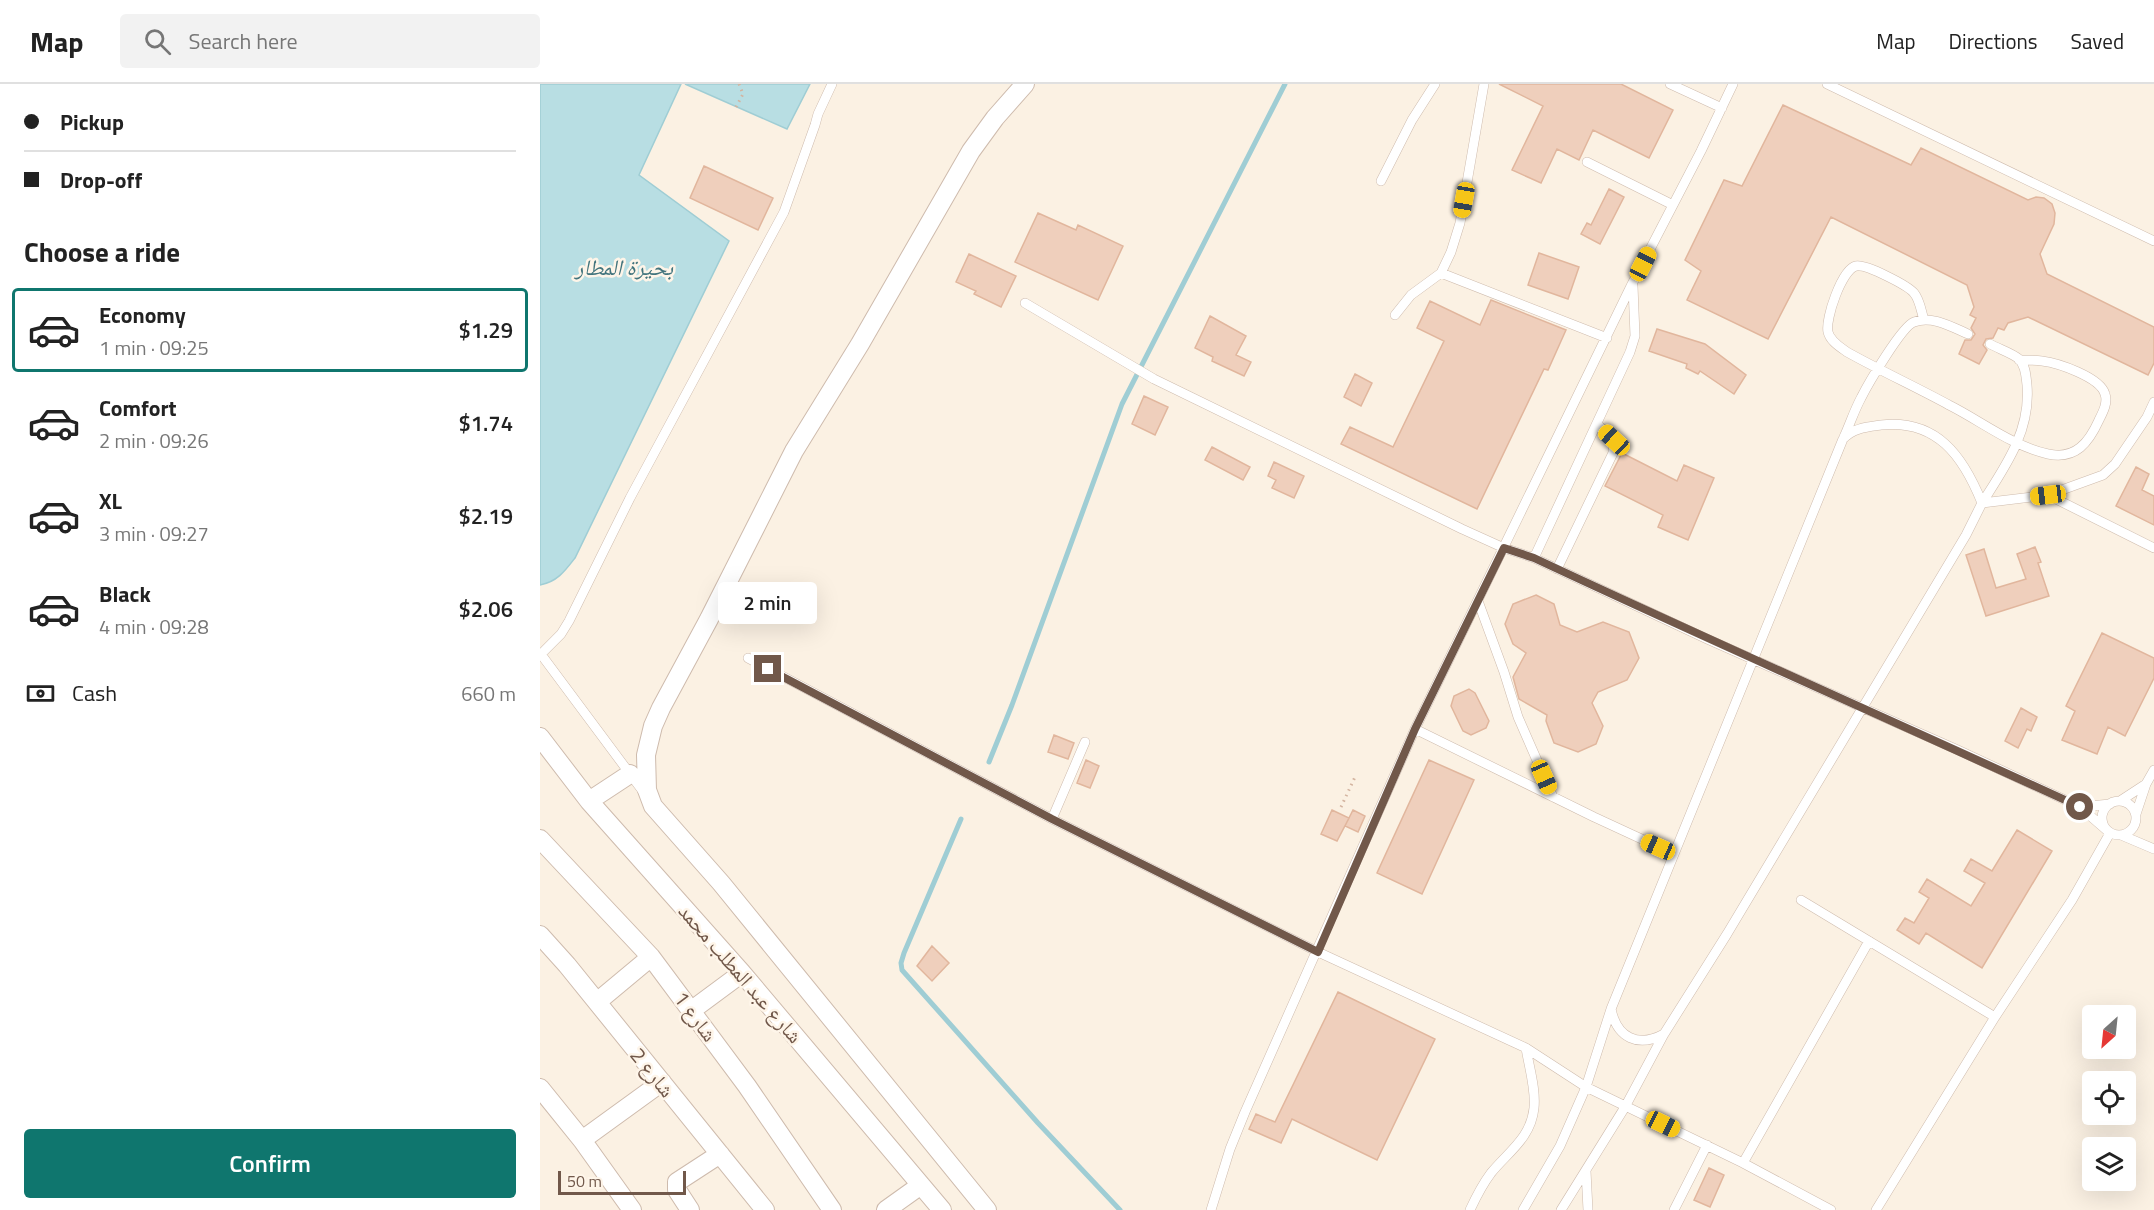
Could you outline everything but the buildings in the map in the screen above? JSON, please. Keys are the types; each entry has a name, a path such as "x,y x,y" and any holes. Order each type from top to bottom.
{"street":[{"path":"987,1210 721,883 653,806 647,790 646,755 653,726 661,708 794,451 860,344 971,151 995,118 1025,84"},
{"name":"شارع عبد المطلب محمد","path":"540,737 589,801 742,973 939,1209"},
{"path":"589,801 630,774"},
{"name":"شارع 1","path":"540,839 651,957 747,1086 832,1210"},
{"name":"شارع 2","path":"540,935 765,1210"},
{"path":"597,1002 651,957"},
{"path":"692,1010 742,973"},
{"path":"582,1140 662,1082"},
{"path":"540,1088 582,1140 632,1210"},
{"path":"690,1210 677,1190 677,1182 720,1154"},
{"path":"886,1210 921,1185"}],"lane":[{"path":"653,806 541,653 561,634 573,614 630,498 784,212 818,114 832,84"},
{"path":"1382,181 1412,120 1435,84"},
{"path":"1395,315 1411,296 1441,273 1451,252 1460,223 1484,84"},
{"path":"1670,84 1689,88 1722,108"},
{"path":"1211,1210 1238,1131 1415,729 1632,284 1733,84"},
{"path":"1827,84 2154,241"},
{"path":"1587,162 1673,205"},
{"path":"1924,320 1916,296 1910,289 1864,266 1854,266 1847,271 1830,309 1828,334 1847,352 1878,370 1948,404 2018,443 2049,454 2069,453 2080,448 2090,439 2105,405 2105,394 2099,383 2071,369 2044,361 2019,360 1990,344"},
{"path":"1441,273 1607,338"},
{"path":"1534,558 1630,352 1635,336 1632,284"},
{"path":"1025,303 1154,379 1504,548 1534,558 2080,807 2110,832 2144,843 2154,849"},
{"path":"1523,1210 1560,1146 1586,1087 1611,1009 1752,659 1861,397 1905,329 1913,322 1935,320 1968,334"},
{"path":"1561,1210 1966,535 1982,503 2018,443 2025,417 2027,389 2026,372 2019,360"},
{"path":"1982,503 2048,495 2103,475 2115,464 2147,417 2154,402"},
{"path":"1557,569 1613,453 1614,440 1597,424"},
{"path":"1843,439 1849,432 1892,424 1910,425 1931,433 1961,461 1982,503"},
{"path":"2048,495 2154,548"},
{"path":"1478,601 1518,717 1553,797"},
{"path":"748,658 1052,819 1318,952 1526,1048 1586,1087 1743,1163 1831,1210"},
{"path":"1415,729 1674,854"},
{"path":"1052,819 1085,742"},
{"path":"2121,835 2131,831 2134,826 2146,784 2154,770"},
{"path":"2080,807 2120,801 2146,784"},
{"path":"2120,801 2130,805 2136,814"},
{"path":"2110,804 2103,812 2102,818 2106,829 2110,832"},
{"path":"2134,826 2144,843"},
{"path":"1876,1210 1995,1017 2073,900 2110,832"},
{"path":"1801,900 1995,1017"},
{"path":"1743,1163 1869,941"},
{"path":"1611,1009 1617,1027 1622,1034 1630,1038 1647,1041 1664,1035"},
{"path":"1470,1210 1492,1172 1522,1140 1528,1130 1534,1099 1526,1048"},
{"path":"1674,1210 1707,1145"},
{"path":"1586,1169 1588,1210"}],"path":[{"path":"736,107 743,94 739,84"},
{"path":"1341,807 1355,777"}],"water":[{"name":"بحيرة المطار","path":"540,84 681,84 639,175 729,241 575,558 556,579 540,585"},
{"path":"685,84 810,84 787,129"}],"waterway":[{"path":"989,762 1122,404 1285,84"},
{"path":"961,819 904,953 901,963 902,970 1038,1123 1120,1210"}],"route":[{"path":"768,669 1052,819 1318,952 1415,729 1504,548 1534,558 1707,639 1914,730 2080,807"}]}
